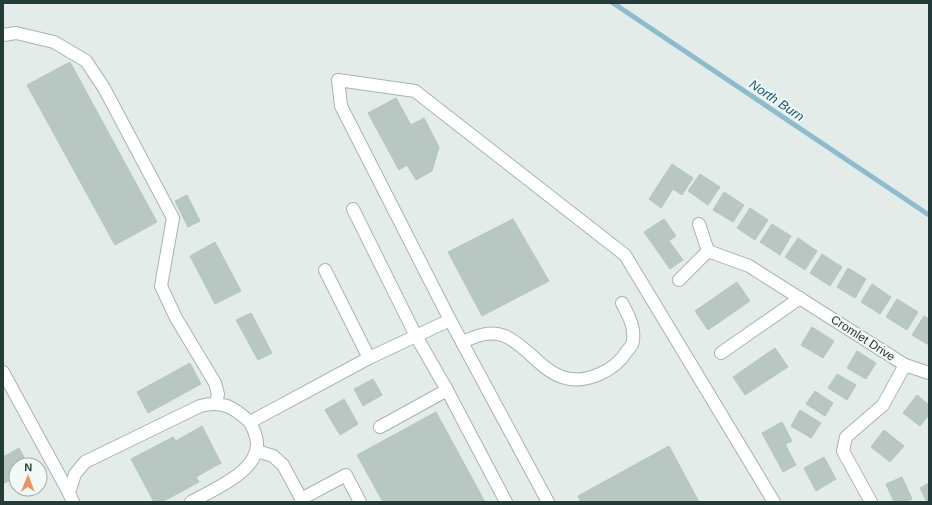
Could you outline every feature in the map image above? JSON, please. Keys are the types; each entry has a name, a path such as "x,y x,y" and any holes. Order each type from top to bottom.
{"street":[{"path":"3,35 16,34 54,42 86,61 104,88 172,218 161,286 176,318 215,382 218,394 216,403"},
{"path":"548,502 450,320 341,106 338,80 415,91 625,255 774,502"},
{"path":"354,209 416,336 447,390 506,502"},
{"path":"679,280 708,251 699,224"},
{"name":"Cromlet Drive","path":"708,251 748,266 905,365 929,373"},
{"path":"325,270 369,358"},
{"path":"721,353 800,298"},
{"path":"462,342 480,334 491,333 505,336 526,350 546,368 560,376 570,380 587,378 603,372 622,359 633,342 633,326 622,303"},
{"path":"250,422 369,358 450,320"},
{"path":"871,502 843,451 846,438 883,405 905,365"},
{"path":"3,372 71,497"},
{"path":"380,427 447,390"},
{"path":"71,497 75,474 85,462 200,406 212,403 225,405 239,412 250,422 257,437 257,452 248,466 237,476 192,502"},
{"path":"257,452 273,456 283,465 302,500 346,475 360,502"}],"building":[{"path":"70,62 157,222 115,245 27,85"},
{"path":"396,98 411,125 424,118 439,147 432,171 416,180 407,165 399,170 368,113"},
{"path":"672,164 693,178 682,195 673,189 661,208 649,199"},
{"path":"700,174 720,187 708,205 688,191"},
{"path":"724,192 744,205 733,222 713,210"},
{"path":"187,195 200,221 188,227 175,201"},
{"path":"750,208 768,220 755,240 737,228"},
{"path":"513,219 549,281 482,316 448,252"},
{"path":"664,219 676,236 669,241 683,260 670,269 644,232"},
{"path":"772,224 791,236 780,255 760,242"},
{"path":"798,238 817,251 805,270 785,257"},
{"path":"215,242 241,291 215,304 190,256"},
{"path":"822,254 842,267 830,286 810,273"},
{"path":"848,268 866,279 855,298 837,287"},
{"path":"737,282 750,301 708,330 695,311"},
{"path":"872,284 891,297 880,314 861,302"},
{"path":"897,299 918,312 907,330 886,317"},
{"path":"251,313 272,353 258,360 236,320"},
{"path":"924,316 929,319 929,345 912,335"},
{"path":"812,327 834,341 823,358 801,345"},
{"path":"775,348 788,367 745,395 733,377"},
{"path":"857,351 876,363 866,379 847,368"},
{"path":"190,363 201,384 148,413 137,392"},
{"path":"837,374 856,385 847,400 828,388"},
{"path":"373,379 382,395 363,406 354,389"},
{"path":"815,391 833,403 825,416 806,404"},
{"path":"917,395 929,405 929,415 920,426 903,413"},
{"path":"344,399 358,424 340,435 325,410"},
{"path":"800,410 821,423 811,438 791,426"},
{"path":"436,412 485,502 383,502 357,455"},
{"path":"782,422 792,441 785,444 796,465 783,472 762,433"},
{"path":"202,426 221,463 196,477 199,482 162,502 154,502 131,459 173,437 176,441"},
{"path":"884,430 904,446 890,462 871,447"},
{"path":"669,446 699,502 581,502 578,496"},
{"path":"19,448 24,457 8,457 8,481 3,484 3,457"},
{"path":"824,457 836,479 816,491 804,468"},
{"path":"902,477 912,499 904,502 894,502 886,484"},
{"path":"929,483 929,502 927,502 920,488"}],"waterway":[{"name":"North Burn","path":"613,3 929,215"}]}
